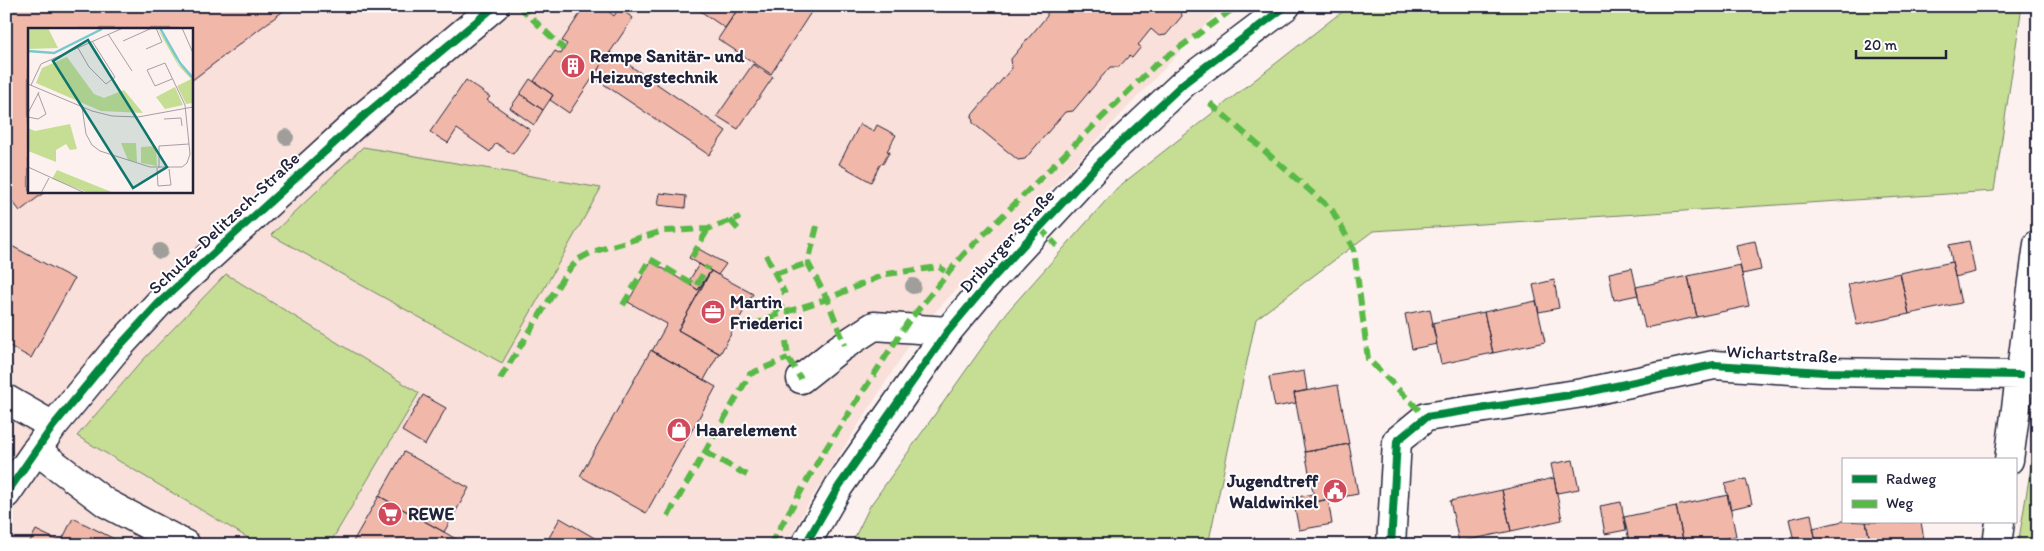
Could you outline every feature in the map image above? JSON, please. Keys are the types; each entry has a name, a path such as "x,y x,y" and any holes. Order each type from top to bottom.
{"street":[{"name":"Schulze-Delitzsch-Straße","path":"6,494 54,426 113,353 159,303 366,114 495,6"},
{"name":"Driburger Straße","path":"805,545 839,486 948,332 990,280 1103,159 1184,83 1286,6"},
{"path":"2009,458 2038,244"},
{"path":"801,379 840,348 874,326 948,332"},
{"name":"Wichartstraße","path":"1391,545 1397,441 1426,417 1583,393 1714,365 1824,372 2020,375"},
{"path":"6,399 54,426"},
{"path":"36,450 106,503 186,545"},
{"path":"1997,545 2000,524"}],"shaded area":[{"path":"6,6 1223,6 921,327 808,504 786,545 329,545 419,393 226,274 142,361 77,436 260,545 6,545"}],"green space":[{"path":"1352,6 2022,6 1994,191 1373,231 1256,319 1208,545 851,545 870,506 1008,311 1117,188 1335,17"},
{"path":"363,147 601,188 502,363 271,235"},
{"path":"226,274 419,393 329,545 260,545 77,436 142,361"},
{"path":"2038,424 2038,545 2018,545"}],"building":[{"path":"6,6 290,6 192,80 192,28 28,28 28,192 45,192 20,211 6,193"},
{"name":"Rempe Sanitär- und Heizungstechnik","path":"585,6 607,6 610,8 608,11 614,16 619,8 633,18 569,113 550,100 553,95 534,81 555,51 561,54 567,44 562,41"},
{"path":"693,6 740,6 725,28"},
{"path":"740,6 815,6 771,74 718,39"},
{"path":"1047,6 1176,6 1181,10 1182,16 1166,35 1159,36 1151,29 1138,45 1141,47 1132,58 1129,56 1119,67 1110,67 1073,111 1065,112 1025,159 1018,160 973,123 972,115 1012,68 1011,59 1047,16"},
{"path":"610,52 726,131 709,155 593,77"},
{"path":"753,64 773,77 738,129 717,116"},
{"path":"530,79 553,95 543,110 520,94"},
{"path":"466,80 490,97 487,100 530,130 513,154 496,143 490,152 457,129 448,143 430,132"},
{"path":"520,94 543,110 534,125 510,108"},
{"path":"860,124 874,131 877,125 896,135 887,151 890,152 883,164 881,163 871,182 839,164"},
{"path":"660,193 686,196 685,208 658,205"},
{"path":"1755,241 1761,270 1742,274 1736,245"},
{"path":"1969,241 1975,272 1955,277 1949,245"},
{"path":"6,243 74,279 31,358 6,344"},
{"path":"695,247 726,264 718,275 689,258"},
{"path":"651,261 698,290 710,272 678,330 719,353 704,380 652,351 667,324 628,302"},
{"path":"1952,262 1961,303 1909,314 1900,273"},
{"path":"699,264 711,271 698,290 688,283"},
{"path":"1740,265 1749,306 1697,317 1688,276"},
{"path":"1632,268 1638,295 1614,300 1609,273"},
{"path":"711,271 753,294 720,354 678,330"},
{"path":"1900,273 1909,314 1857,325 1848,284"},
{"path":"1688,276 1697,317 1645,328 1636,287"},
{"path":"1554,280 1559,308 1539,312 1533,285"},
{"path":"1536,301 1545,342 1493,353 1484,312"},
{"path":"1430,309 1437,344 1412,349 1405,314"},
{"path":"1484,312 1493,353 1441,364 1432,323"},
{"path":"651,350 716,387 646,513 580,476"},
{"path":"1304,371 1307,390 1294,393 1296,403 1275,407 1269,377"},
{"path":"1338,385 1349,444 1305,452 1294,393"},
{"path":"423,395 446,408 425,445 402,431"},
{"path":"1349,444 1358,494 1315,502 1305,452"},
{"path":"404,452 469,488 444,532 379,496"},
{"path":"1573,460 1579,489 1557,493 1551,464"},
{"path":"1554,478 1562,520 1511,531 1502,490"},
{"path":"1746,479 1752,504 1730,509 1725,484"},
{"path":"1502,490 1511,531 1459,542 1450,501"},
{"path":"1313,494 1315,502 1328,499 1332,524 1299,530 1293,498"},
{"path":"1728,495 1736,536 1694,545 1684,545 1676,506"},
{"name":"REWE","path":"379,496 444,532 466,545 351,545"},
{"path":"1621,502 1626,530 1605,534 1600,506"},
{"path":"1676,506 1684,545 1630,545 1624,517"},
{"path":"1811,514 1816,542 1795,545 1789,519"},
{"path":"73,518 126,545 28,545 36,530 61,542"},
{"path":"560,518 605,544 607,545 545,545"},
{"path":"1842,521 1842,524 1866,524 1871,545 1817,545 1813,528"},
{"path":"1866,524 1921,524 1925,545 1871,545"}],"marked path":[{"path":"519,6 564,49"},
{"path":"770,545 820,458 908,322 963,255 1154,66 1237,6"},
{"path":"1210,103 1332,210 1354,250 1368,359 1426,417"},
{"path":"500,379 566,273 579,259 592,252 663,231 708,229 740,217"},
{"path":"730,220 738,229"},
{"path":"817,226 808,263 827,299 845,345"},
{"path":"1039,227 1057,246"},
{"path":"692,257 708,229"},
{"path":"766,255 785,294"},
{"path":"623,305 650,259 696,286 708,266"},
{"path":"775,274 808,263"},
{"path":"752,326 771,317 827,299 886,274 939,267 945,271"},
{"path":"777,328 771,317 786,302"},
{"path":"786,341 788,358 801,379"},
{"path":"668,516 750,374 788,358"},
{"path":"705,452 747,475"}],"cycle path":[{"path":"6,494 53,426 113,353 159,303 366,114 495,6"},
{"path":"805,545 839,486 948,331 991,280 1103,159 1184,83 1286,6"},
{"path":"1391,545 1397,441 1426,417 1583,393 1714,365 1823,372 2020,375"}],"place":[{"name":"Rempe Sanitär- und Heizungstechnik","path":"573,66"},
{"name":"Martin Friederici","path":"713,312"},
{"name":"Haarelement","path":"679,430"},
{"name":"Jugendtreff Waldwinkel","path":"1335,491"},
{"name":"REWE","path":"390,514"}]}
